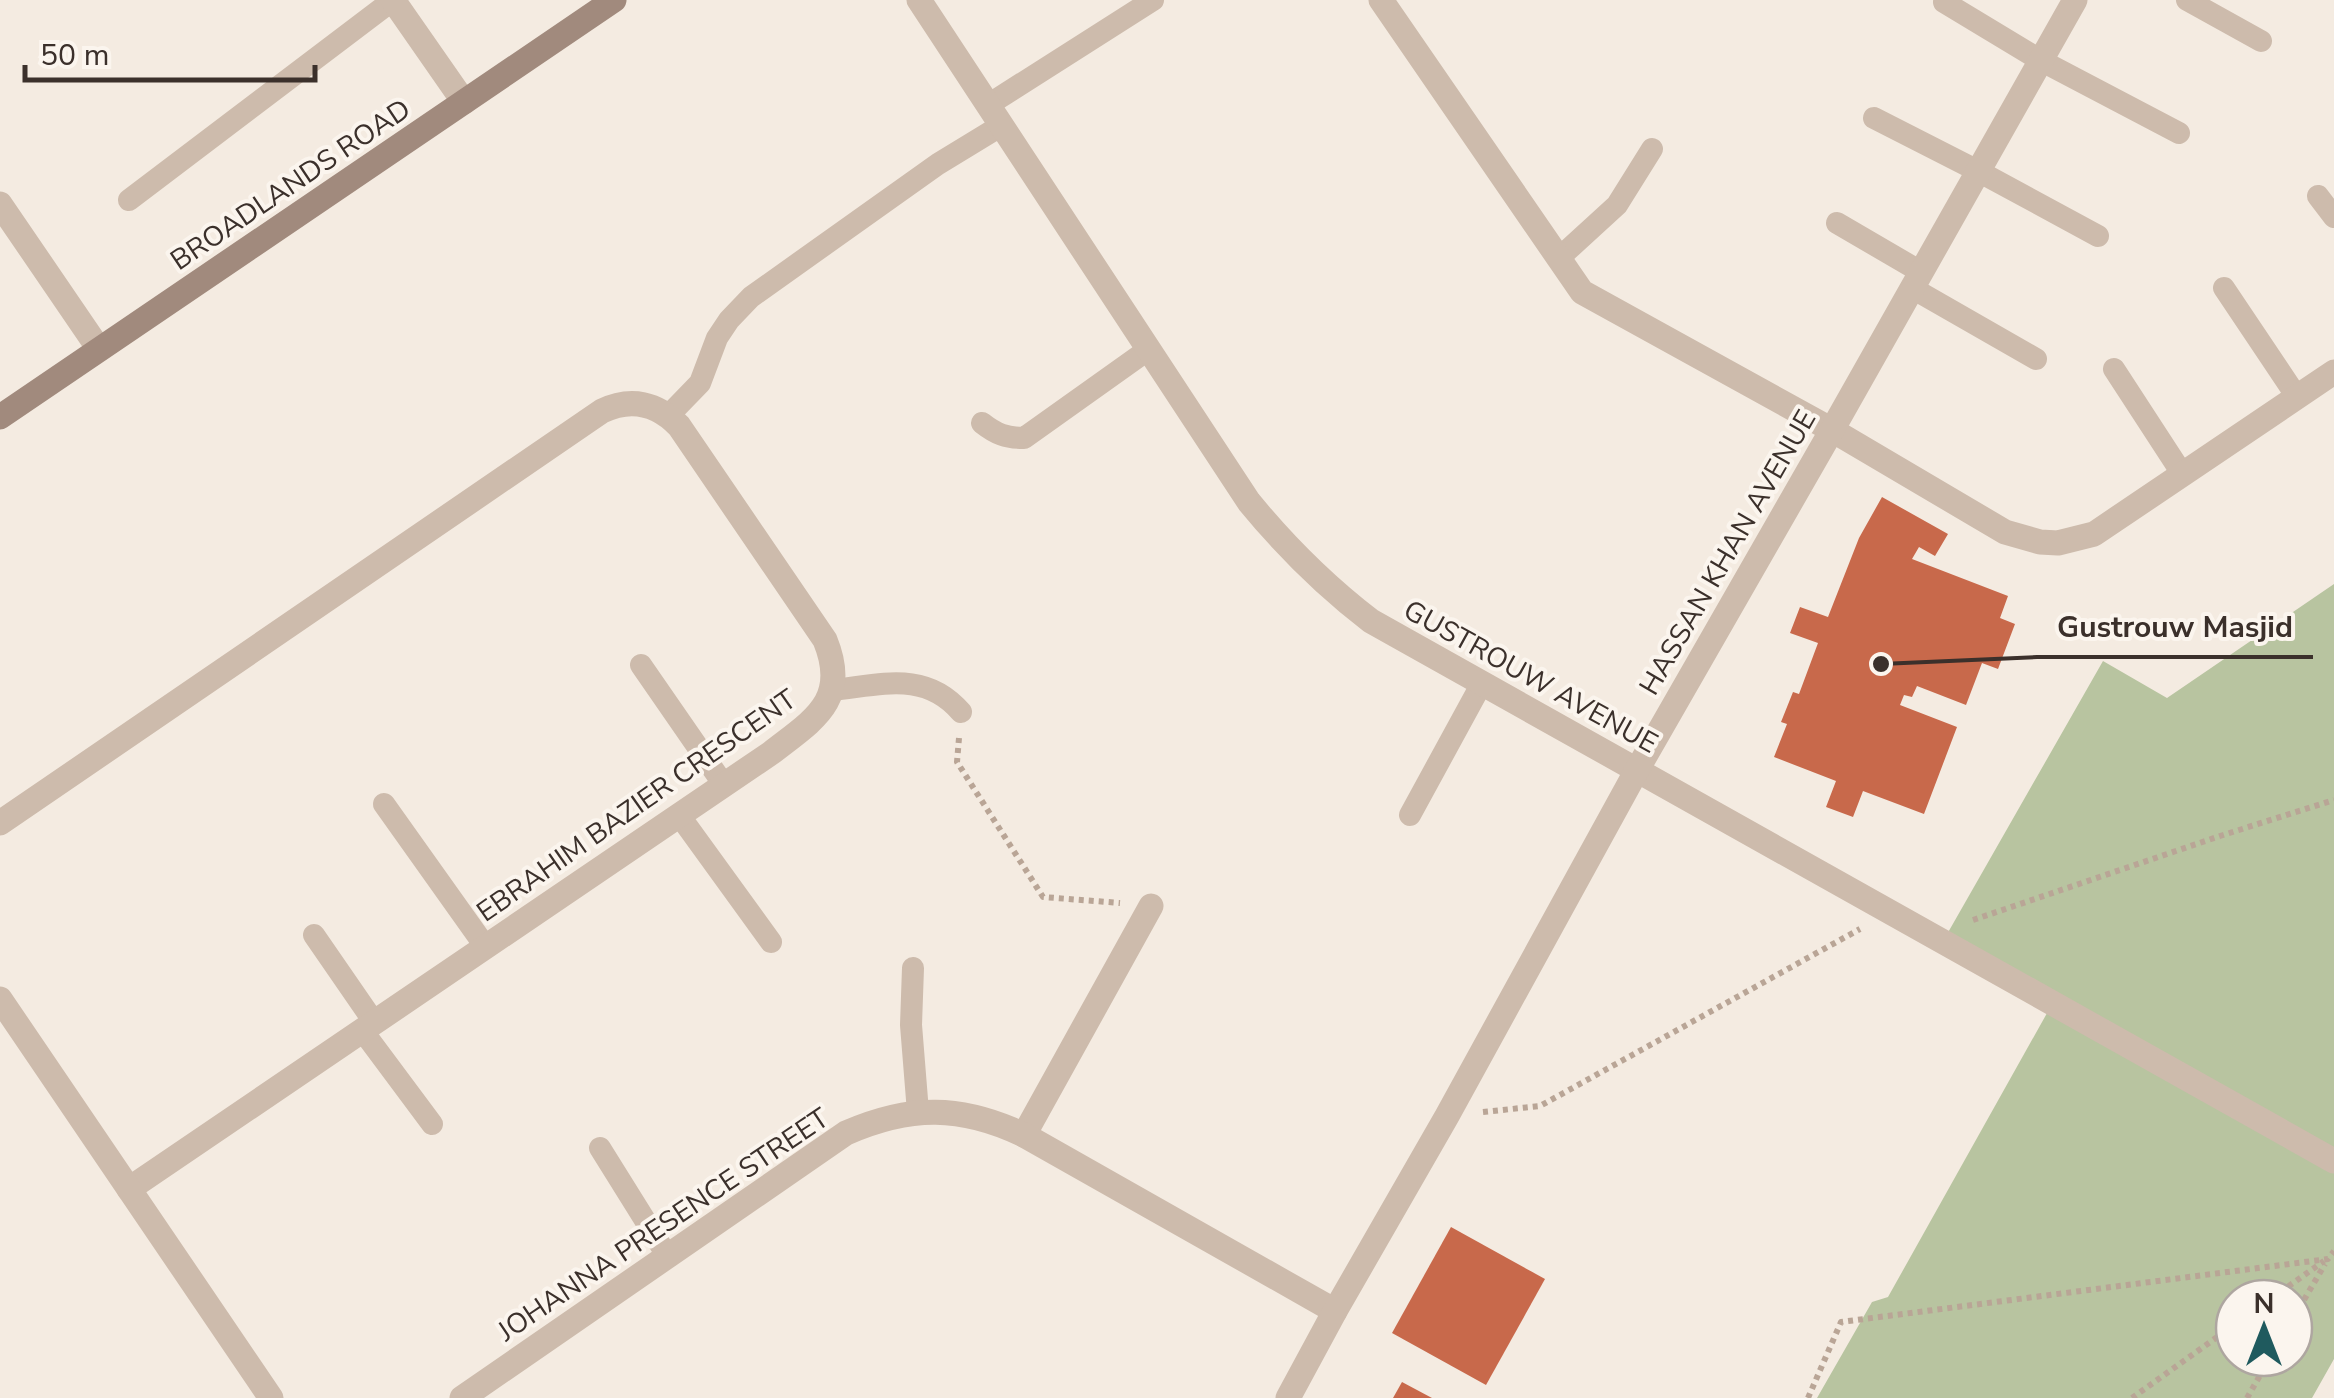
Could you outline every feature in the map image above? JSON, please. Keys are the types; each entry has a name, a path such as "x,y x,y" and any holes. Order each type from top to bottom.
{"main road":[{"name":"BROADLANDS ROAD","path":"0,418 614,0"}],"street":[{"path":"393,0 464,102"},
{"name":"GUSTROUW AVENUE","path":"919,0 1250,502 1305,566 1371,621 2334,1161"},
{"path":"1380,0 1582,292 1832,430 2004,532 2058,543 2094,534 2334,372"},
{"name":"HASSAN KHAN AVENUE","path":"1288,1398 1637,770 2074,0"},
{"path":"0,204 99,349"},
{"path":"0,822 602,411 614,405 639,403 669,415"},
{"name":"EBRAHIM BAZIER CRESCENT","path":"129,1189 680,815 819,716 827,704 834,675 825,640 669,415"},
{"path":"1024,1135 1151,906"},
{"path":"0,1000 270,1398"},
{"name":"JOHANNA PRESENCE STREET","path":"462,1398 846,1134 869,1123 918,1112 951,1112 997,1122 1335,1311"}],"lane":[{"path":"129,200 393,0"},
{"path":"669,415 700,384 717,338 751,297 938,164 995,115 1153,0"},
{"path":"2187,0 2261,41"},
{"path":"1944,2 2040,60 2179,132"},
{"path":"1874,118 2098,236"},
{"path":"1560,258 1617,205 1652,149"},
{"path":"2318,196 2334,217"},
{"path":"1837,223 2036,359"},
{"path":"2224,288 2297,397"},
{"path":"982,423 996,434 1024,438 1149,348"},
{"path":"2114,369 2183,475"},
{"path":"641,664 724,784"},
{"path":"832,690 898,683 928,686 962,712"},
{"path":"1410,815 1482,683"},
{"path":"384,804 485,946"},
{"path":"680,815 770,942"},
{"path":"314,936 432,1124"},
{"path":"913,968 910,1025 918,1112"},
{"path":"600,1148 668,1257"}],"path":[{"path":"962,712 957,762 1043,898 1151,906"},
{"path":"1958,919 1974,920 2334,800"},
{"path":"1447,1116 1540,1106 1890,912"},
{"path":"2314,1282 2334,1251"},
{"path":"2300,1278 2328,1258"},
{"path":"1808,1398 1842,1322 2328,1258"},
{"path":"2132,1398 2214,1339"}],"green space":[{"path":"2334,584 2334,1359 2312,1398 1817,1398 1872,1302 1888,1297 2051,1006 1942,943 2103,661 2167,698"}],"building":[{"path":"1882,497 1948,534 1935,556 1919,547 1912,559 2008,596 2000,618 2015,624 1998,669 1982,663 1966,705 1917,686 1912,697 1904,695 1900,705 1957,727 1924,814 1863,791 1853,817 1826,807 1836,781 1774,757 1787,724 1781,722 1793,692 1799,694 1818,643 1790,633 1800,607 1828,617 1859,538"},
{"path":"1451,1227 1545,1279 1486,1385 1392,1333"},
{"path":"1402,1382 1432,1398 1393,1398"}],"place":[{"name":"Gustrouw Masjid","path":"1881,664"}]}
